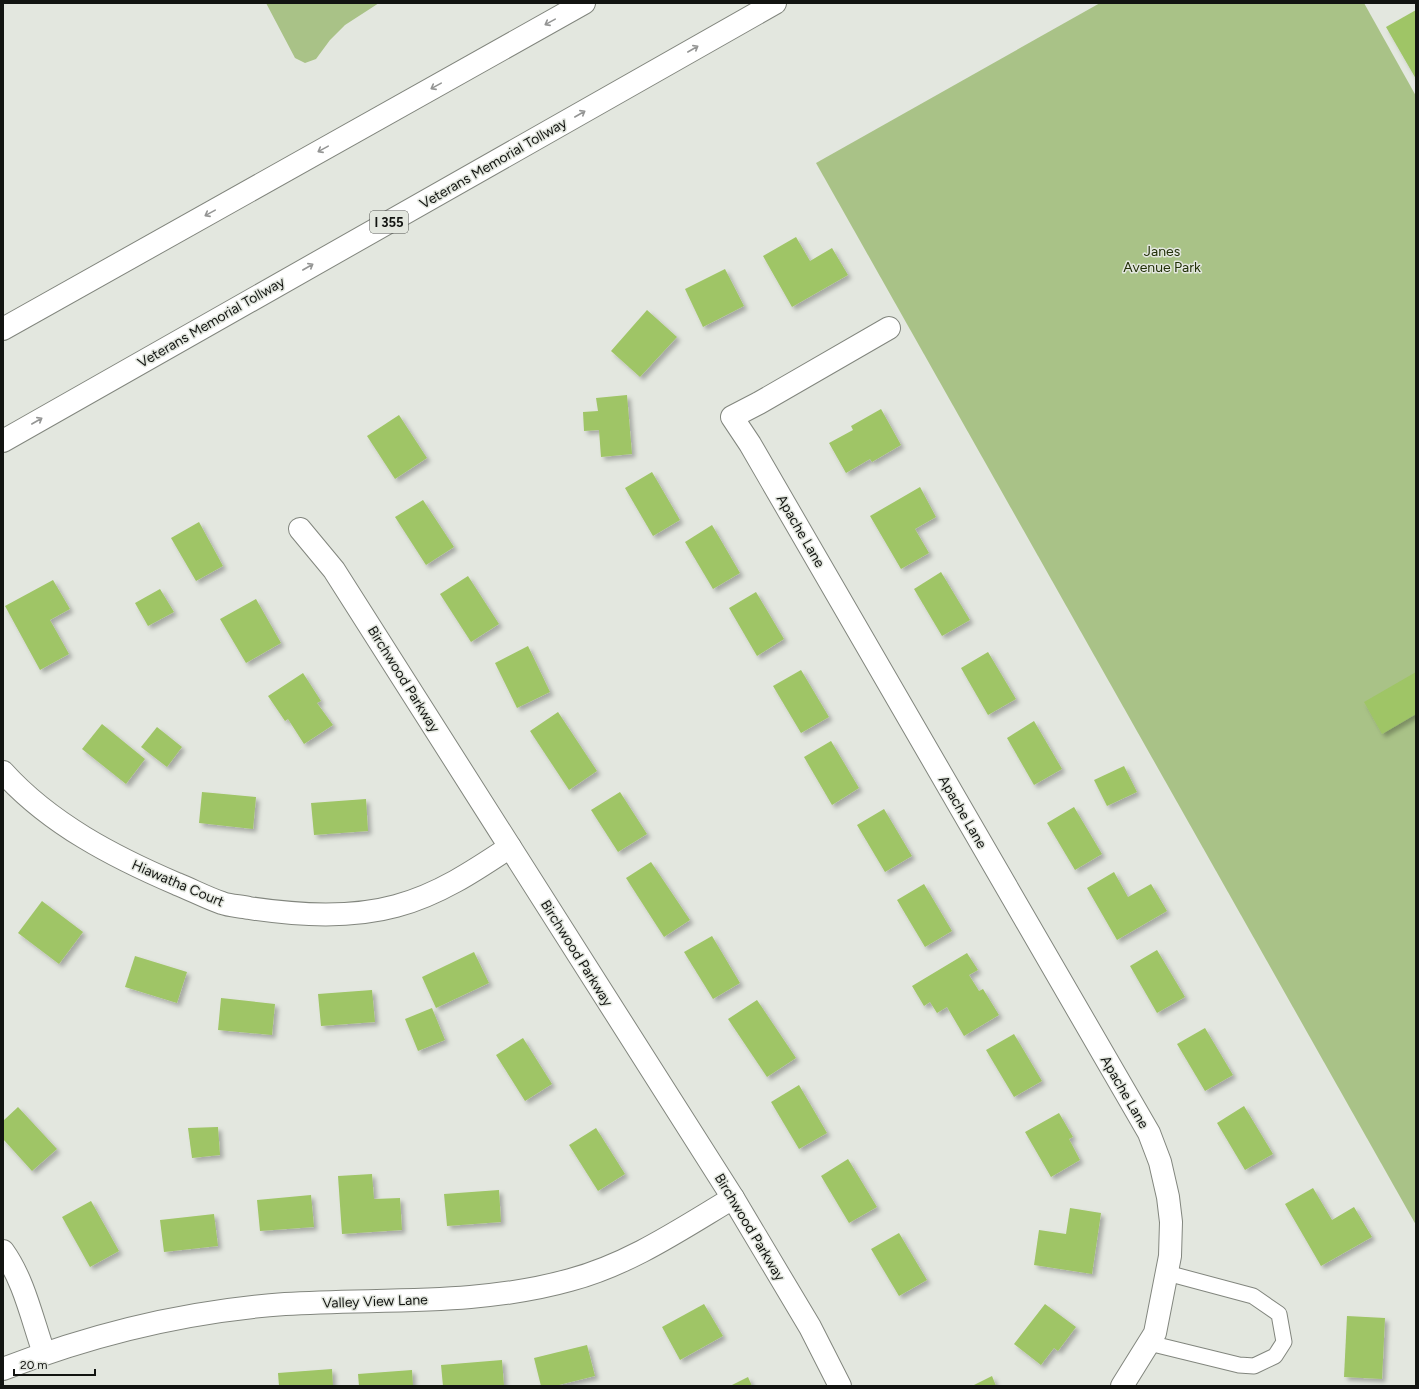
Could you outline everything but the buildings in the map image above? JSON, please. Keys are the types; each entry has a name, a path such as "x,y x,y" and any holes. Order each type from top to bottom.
{"main road":[{"path":"3,329 584,3"},
{"name":"Veterans Memorial Tollway","path":"3,441 775,3"},
{"name":"Apache Lane","path":"889,328 732,417 750,444 1149,1133 1160,1162 1168,1196 1171,1222 1170,1256 1155,1333 1122,1386"},
{"name":"Birchwood Parkway","path":"300,529 334,570 734,1198 810,1327 840,1386"},
{"name":"Hiawatha Court","path":"3,772 44,810 67,827 110,852 149,872 222,903 265,910 335,914 363,912 395,906 432,894 467,875 510,847"},
{"name":"Valley View Lane","path":"3,1369 44,1353 144,1325 206,1314 284,1304 491,1296 534,1290 572,1280 613,1266 652,1247 734,1198"},
{"path":"3,1251 8,1258 20,1285 44,1353"}],"lane":[{"path":"1149,1343 1239,1365 1254,1366 1275,1356 1284,1342 1279,1314 1253,1296 1167,1273"}],"green space":[{"path":"266,3 379,3 345,25 330,40 316,59 305,63 295,58"},
{"name":"Janes Avenue Park","path":"1100,3 1364,3 1416,96 1416,1225 816,163"}]}
